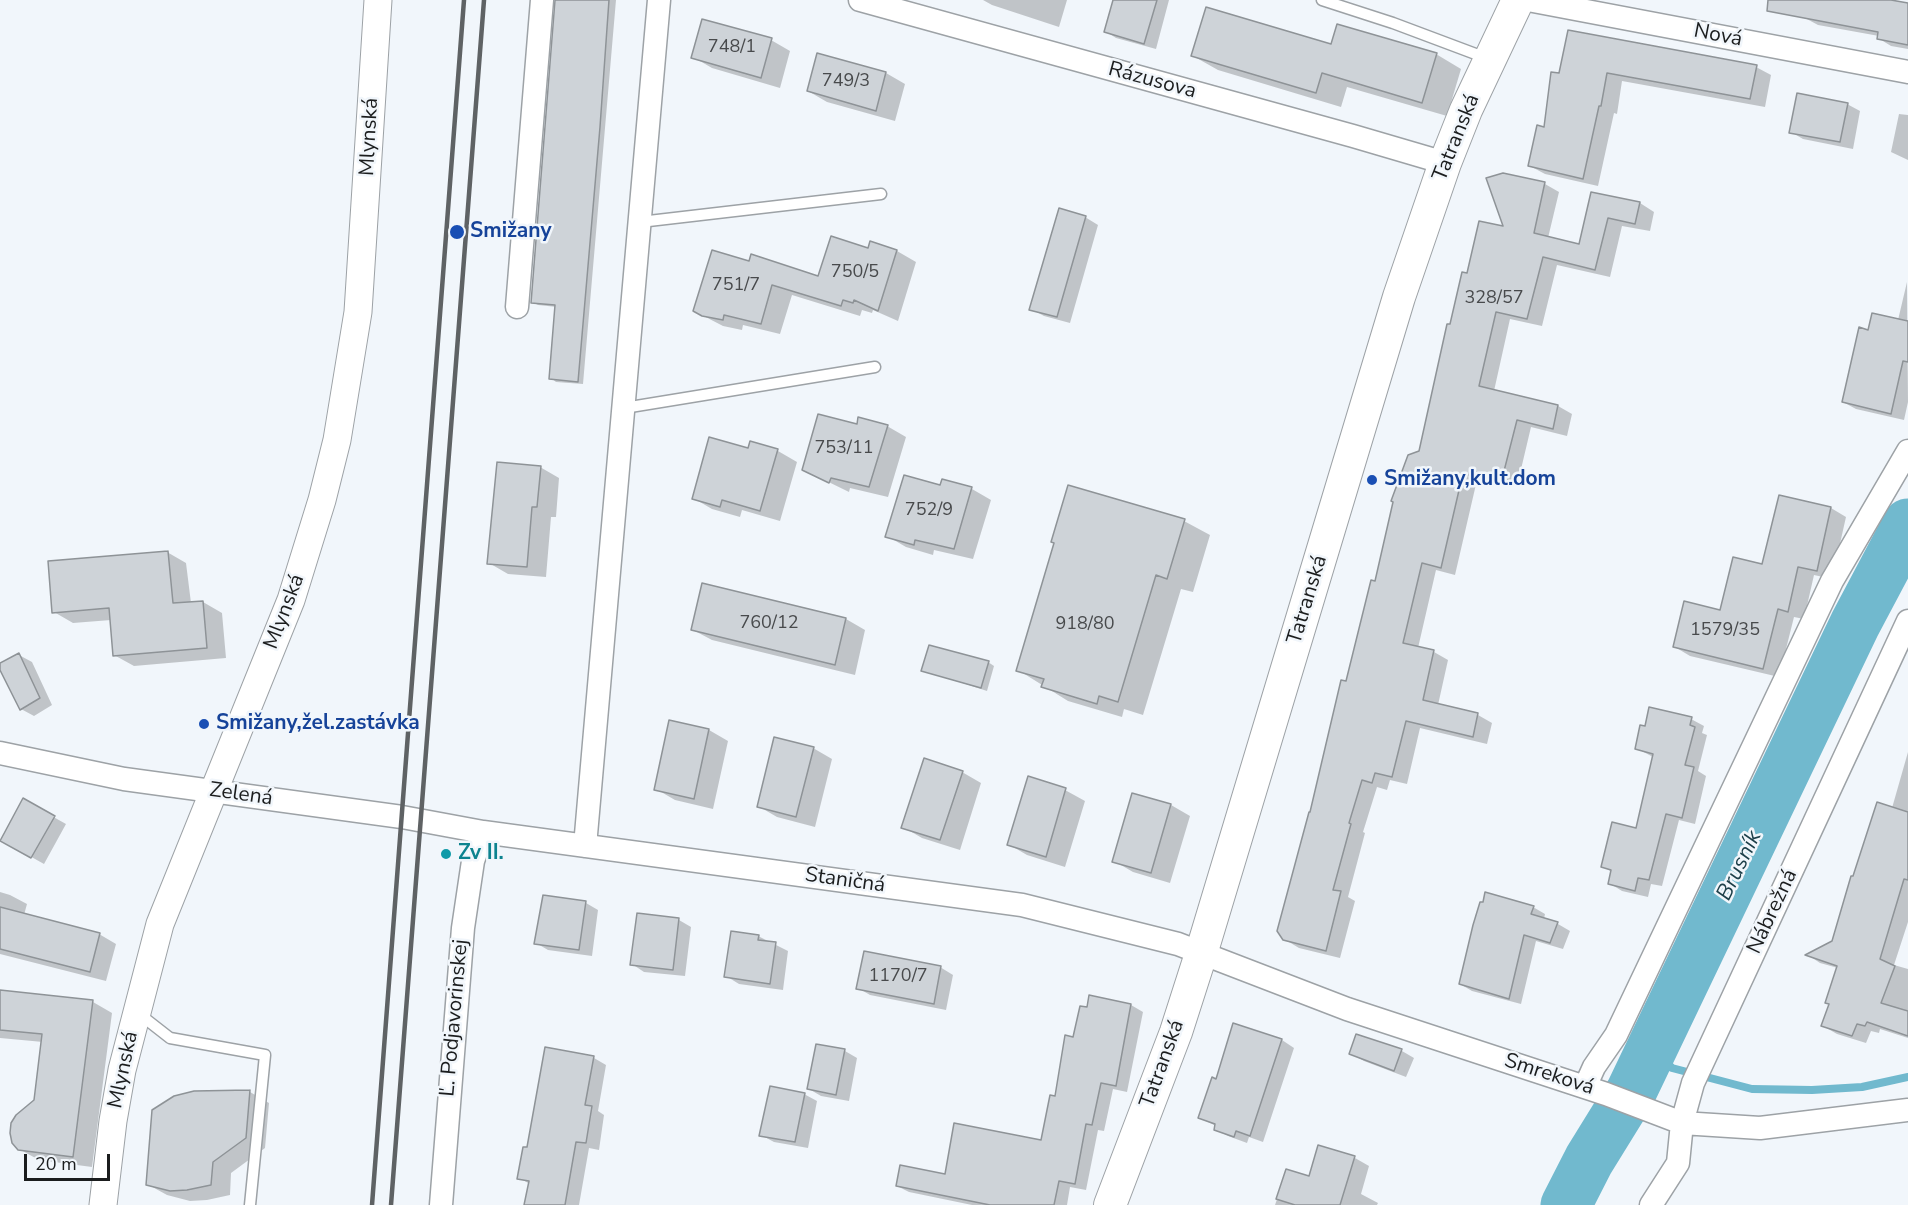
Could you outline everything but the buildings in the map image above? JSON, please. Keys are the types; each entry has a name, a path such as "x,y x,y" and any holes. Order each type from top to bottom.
{"main road":[{"name":"Tatranská","path":"1110,1205 1176,1032 1202,954 1399,297 1444,163 1489,59 1518,0"}],"street":[{"name":"Mlynská","path":"103,1205 113,1121 122,1071 160,924 291,600 322,500 337,440 358,312 378,0"},
{"path":"517,307 542,0"},
{"path":"585,846 659,0"},
{"name":"Rázusova","path":"860,0 920,9 1444,163"},
{"name":"Nová","path":"1528,0 1908,72"},
{"path":"1585,1087 1594,1067 1616,1035 1832,581 1908,451"},
{"name":"Nábrežná","path":"1651,1205 1678,1163 1682,1123 1698,1073 1908,621"},
{"name":"Zelená","path":"0,753 124,779 412,818 483,832"},
{"name":"Staničná","path":"483,832 1022,905 1178,944 1202,954"},
{"name":"Ľ. Podjavorinskej","path":"441,1205 463,928 473,861 483,832"},
{"name":"Smreková","path":"1202,954 1347,1009 1606,1094 1682,1123 1760,1128 1908,1110"}],"lane":[{"path":"1322,0 1394,23 1489,59"},
{"path":"640,222 881,194"},
{"path":"624,408 875,368"},
{"path":"137,1012 170,1038 265,1055 250,1205"}],"waterway":[{"name":"Brusník","path":"1566,1205 1589,1160 1631,1092 1855,624 1908,524"},
{"path":"1652,1049 1672,1068 1752,1089 1812,1090 1862,1087 1908,1077"}],"railway":[{"path":"372,1205 464,0"},
{"path":"391,1205 484,0"}],"place":[{"name":"Smižany","path":"457,232"},
{"name":"Smižany,kult.dom","path":"1372,480"},
{"name":"Smižany,žel.zastávka","path":"204,724"},
{"name":"Zv II.","path":"446,854"}]}
